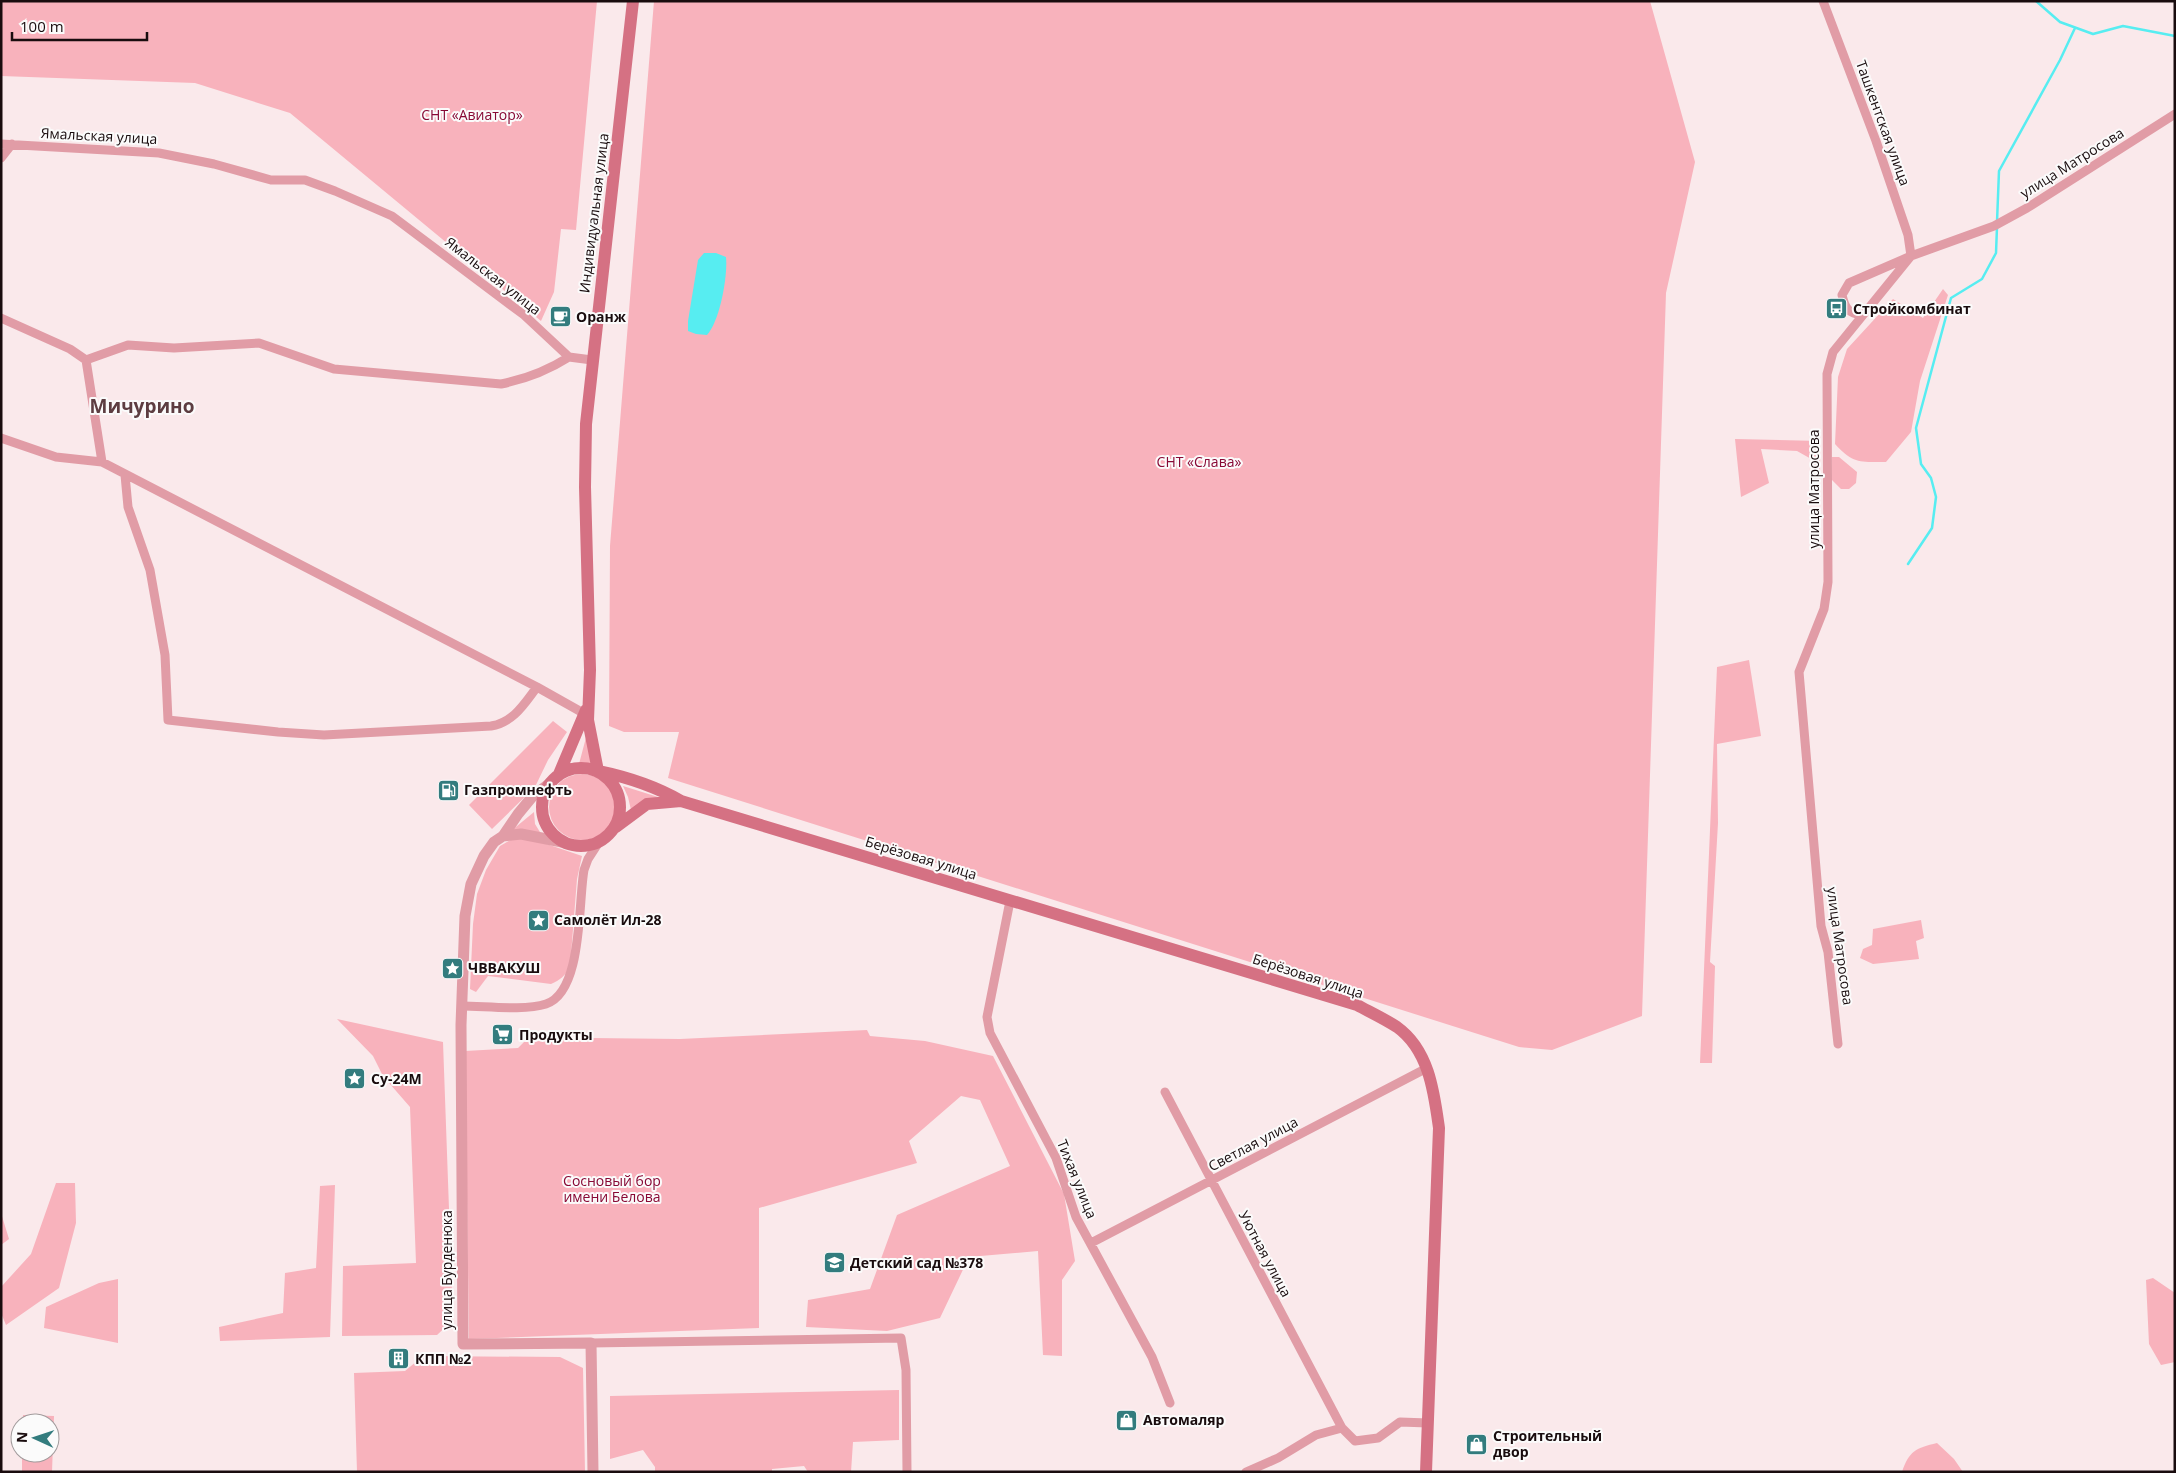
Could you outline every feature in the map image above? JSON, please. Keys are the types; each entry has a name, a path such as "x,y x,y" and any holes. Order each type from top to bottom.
{"main road":[{"name":"Индивидуальная улица","path":"598,771 588,720 590,670 585,487 586,424 633,1"},
{"name":"Индивидуальная улица","path":"554,778 585,714 589,698"},
{"path":"578,768 598,771 608,778 615,787 619,798 618,820 613,831 599,842 587,846 574,846 562,842 550,830 542,815 543,798 554,778 578,768"},
{"name":"Берёзовая улица","path":"598,771 661,789 681,801 1357,1005 1398,1028 1415,1046 1427,1068 1433,1086 1439,1128 1426,1472"},
{"name":"Берёзовая улица","path":"613,831 647,804 681,801"}],"street":[{"name":"Ташкентская улица","path":"1823,1 1876,141 1908,235 1911,256"},
{"name":"улица Матросова","path":"1838,1044 1828,952 1820,926 1799,672 1824,609 1828,582 1827,374 1833,352 1911,256 1994,226 2027,208 2175,114"},
{"name":"Ямальская улица","path":"1,144 159,153 214,164 271,180 305,180 335,190 392,216 524,315 569,358"},
{"path":"1,158 12,144"},
{"path":"1862,315 1851,313 1845,306 1842,295 1850,283 1911,256"},
{"path":"1,318 70,349 86,360 102,462"},
{"path":"86,360 128,345 174,348 259,344 334,369 501,384 523,380 550,370 569,358 592,360"},
{"path":"1,438 56,457 102,462 537,687 585,714"},
{"path":"125,475 128,507 150,570 165,655 168,720 324,735 491,726 500,724 514,716 537,687"},
{"path":"554,778 522,808 503,836 494,842 484,856 471,884 465,916 462,1006 518,1007 546,1004 559,995 572,972 577,949 584,870 588,859 599,842"},
{"path":"503,836 521,834 562,842"},
{"name":"Тихая улица","path":"1010,901 987,1017 990,1034 1056,1158 1076,1217 1152,1357 1170,1402"},
{"name":"улица Бурденюка","path":"462,1006 463,1344 591,1343"},
{"name":"Светлая улица","path":"1091,1244 1427,1068"},
{"name":"Уютная улица","path":"1165,1092 1342,1428"},
{"path":"593,1472 591,1343 901,1338 906,1370 908,1472"},
{"path":"1246,1472 1278,1458 1316,1435 1342,1428 1346,1435 1355,1441 1378,1438 1400,1422 1428,1423"}],"green space":[{"name":"СНТ «Авиатор»","path":"1,1 597,1 576,230 561,229 554,292 541,321 290,113 195,83 1,76"},
{"name":"СНТ «Слава»","path":"654,1 1650,1 1695,162 1666,293 1642,1016 1552,1050 1519,1047 668,778 679,732 624,732 609,726 610,546"},
{"path":"1943,289 1948,295 1920,381 1911,432 1886,462 1863,462 1852,458 1841,451 1835,444 1838,377 1847,349 1893,299 1923,318"},
{"path":"1735,439 1820,441 1820,487 1812,486 1813,460 1797,451 1761,449 1769,483 1741,497"},
{"path":"1832,457 1839,457 1857,472 1856,483 1849,489 1841,489 1832,480"},
{"path":"1749,660 1761,736 1717,744 1718,823 1710,962 1715,966 1712,1063 1700,1063 1717,667"},
{"path":"553,721 567,732 548,760 535,787 492,829 469,805"},
{"path":"588,730 594,764 579,764"},
{"path":"582,774 595,777 605,784 612,794 615,807 612,820 605,830 595,837 582,840 569,837 559,830 552,820 549,807 552,794 559,784 569,777"},
{"path":"623,786 658,797 631,810"},
{"path":"534,812 535,824 543,837 511,831"},
{"path":"514,838 535,840 582,856 577,879 570,967 562,977 551,984 488,976 476,992 470,989 473,924 477,894 486,870 500,846"},
{"path":"1921,920 1924,938 1916,941 1919,959 1873,964 1860,958 1863,949 1872,945 1873,929"},
{"path":"337,1019 443,1042 453,1320 437,1335 342,1336 343,1266 416,1263 410,1107 383,1076 373,1056"},
{"name":"Сосновый бор имени Белова","path":"867,1030 870,1036 925,1041 993,1056 1064,1194 1075,1261 1062,1280 1062,1356 1043,1355 1038,1251 969,1257 940,1318 887,1331 806,1327 808,1300 870,1289 897,1215 1010,1166 980,1100 961,1096 909,1141 917,1163 759,1208 759,1328 469,1339 465,1051 518,1048 524,1042 591,1038 680,1039"},
{"path":"56,1183 75,1183 76,1223 59,1288 6,1325 1,1313 1,1287 31,1254"},
{"path":"335,1185 330,1337 220,1341 219,1327 283,1313 285,1273 316,1268 320,1186"},
{"path":"1,1213 9,1239 1,1245"},
{"path":"2153,1278 2175,1293 2175,1362 2161,1365 2149,1344 2146,1280"},
{"path":"118,1279 118,1343 44,1328 46,1307 99,1283"},
{"path":"423,1356 560,1357 583,1368 585,1472 357,1472 354,1373 405,1371"},
{"path":"899,1390 899,1440 853,1442 851,1472 808,1472 804,1466 772,1469 772,1472 655,1472 655,1467 643,1450 610,1459 610,1396"},
{"path":"1937,1443 1954,1459 1963,1472 1902,1472 1907,1459 1914,1452"},
{"path":"22,1463 52,1463 52,1472 22,1472"}],"water":[{"path":"704,253 716,253 726,257 724,286 719,309 712,328 707,335 688,331 698,260"}],"waterway":[{"path":"2036,1 2060,22 2093,34 2123,26 2175,36"},
{"path":"1997,222 1999,171 2060,60 2075,28"},
{"path":"1908,564 1932,528 1936,497 1931,478 1921,464 1916,428 1951,298 1982,279 1996,253 1997,227"}],"place":[{"name":"Стройкомбинат","path":"1837,309"},
{"name":"Оранж","path":"560,317"},
{"name":"Газпромнефть","path":"448,790"},
{"name":"Самолёт Ил-28","path":"538,920"},
{"name":"ЧВВАКУШ","path":"452,968"},
{"name":"Продукты","path":"503,1035"},
{"name":"Су-24М","path":"355,1079"},
{"name":"Детский сад №378","path":"834,1263"},
{"name":"КПП №2","path":"399,1359"},
{"name":"Автомаляр","path":"1127,1420"},
{"name":"Строительный двор","path":"1477,1444"}],"district":[{"name":"Мичурино","path":"142,406"}]}
